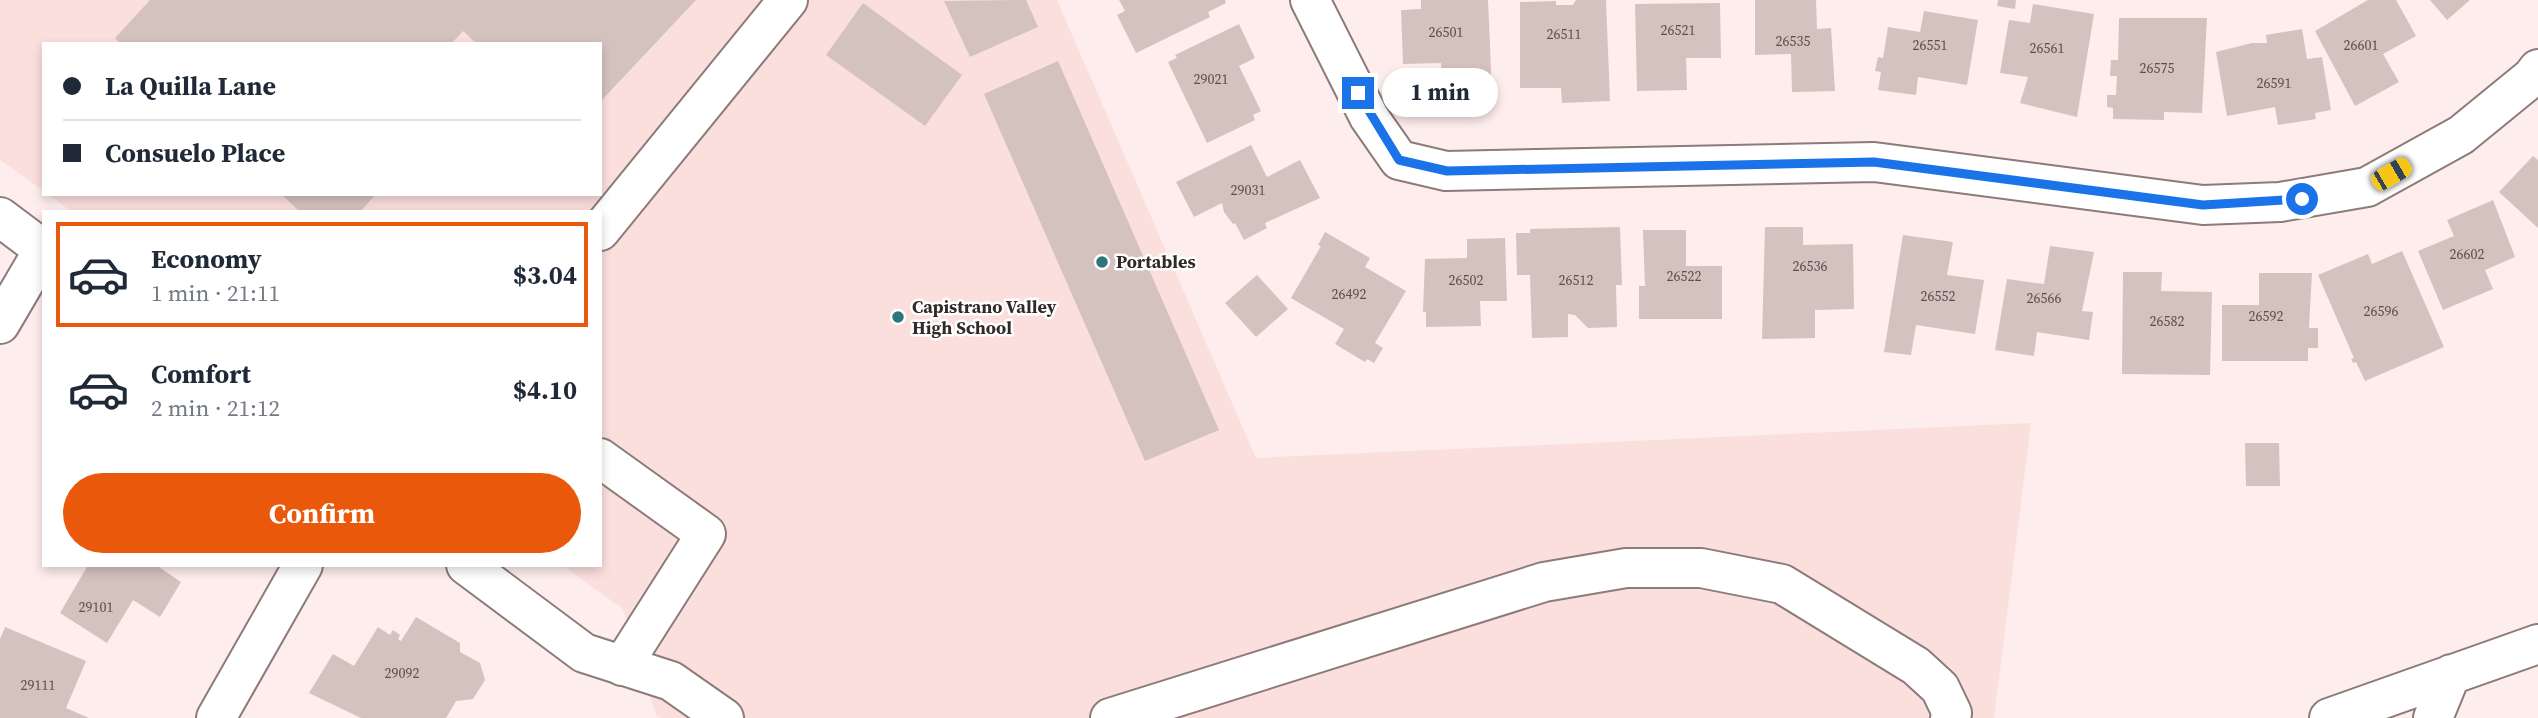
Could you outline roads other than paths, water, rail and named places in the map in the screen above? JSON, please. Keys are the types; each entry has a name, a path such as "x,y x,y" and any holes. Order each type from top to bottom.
{"street":[{"path":"602,229 788,0"},
{"path":"1310,0 1370,117 1399,160 1447,171 1874,162 2203,205 2280,202 2367,187 2461,135 2532,77 2538,69"},
{"path":"0,216 42,248"},
{"path":"0,324 42,252"},
{"path":"602,459 706,534 622,666"},
{"path":"216,718 302,567"},
{"path":"469,567 584,653 671,681 724,718"},
{"path":"1110,718 1544,582 1626,568 1702,568 1782,584 1916,666 1940,688 1952,713 1950,718"},
{"path":"2329,718 2538,644"},
{"path":"2433,718 2451,674"}],"place":[{"name":"Portables","path":"1102,262"},
{"name":"Capistrano Valley High School","path":"898,317"}]}
